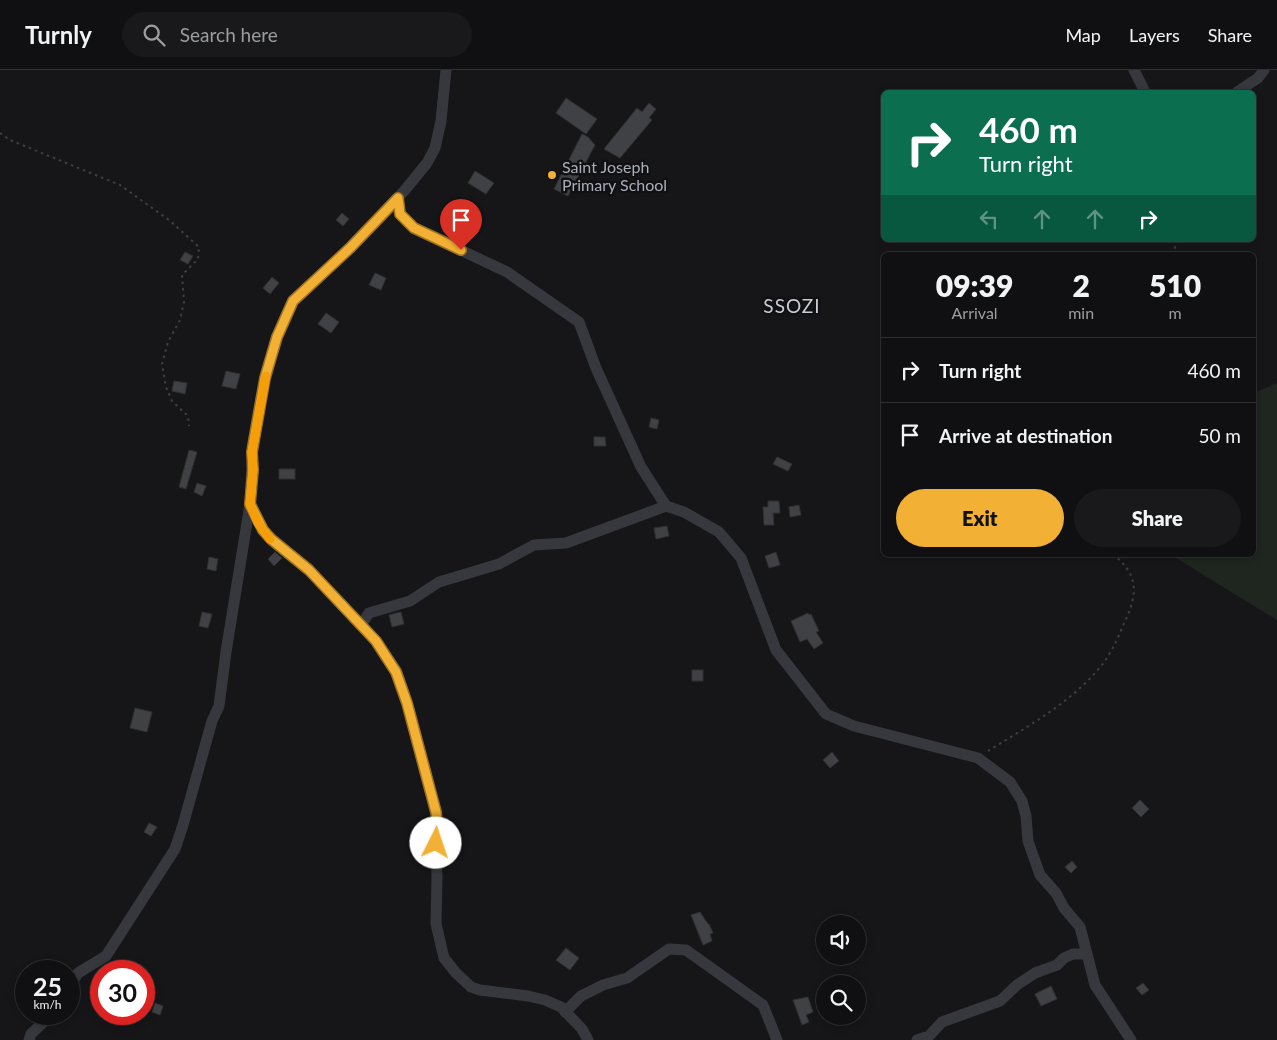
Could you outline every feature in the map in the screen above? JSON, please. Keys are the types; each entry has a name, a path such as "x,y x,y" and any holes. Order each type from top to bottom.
{"street":[{"path":"80,972 106,956 175,848 183,825 212,721 219,706 250,504 253,470 252,452 265,378 277,337 293,301 350,248 398,198 427,163 435,148 441,121 446,70"},
{"path":"1134,70 1144,90"},
{"path":"1241,90 1258,78 1264,70"},
{"path":"398,198 400,214 414,228 508,272 579,322 596,368 641,467 666,506"},
{"path":"250,504 258,523 271,539 309,570 376,641 396,672 407,703 436,812 436,924 444,958 456,973 471,986 480,990 514,993 537,998 561,1007 582,1029 588,1040"},
{"path":"360,624 369,613 410,601 439,582 499,564 534,545 566,543 666,506 684,512 719,532 741,558 776,650 826,714 854,726 978,758 1010,782 1022,801 1026,816 1028,841 1040,875 1080,927 1095,985 1131,1040"},
{"path":"565,1012 580,996 627,978 669,949 686,950 763,1006 777,1040"},
{"path":"917,1040 929,1036 942,1022 1000,1001 1023,981 1035,973 1057,965 1064,958 1073,954 1087,954"},
{"path":"29,1040 31,1034 40,1025"}],"path":[{"path":"0,133 10,140 120,185 169,220 199,246 198,259 182,275 184,302 180,320 168,342 162,364 166,387 172,401 188,416 189,426"},
{"path":"978,758 1072,696 1102,665 1116,642 1133,603 1135,583 1122,562 1116,557"}],"shaded area":[{"path":"1277,383 1277,620 1174,557 1256,557 1256,392"}],"building":[{"path":"566,98 597,119 586,134 556,113"},
{"path":"649,103 656,109 649,118 652,120 620,158 604,149 637,108 642,112"},
{"path":"582,134 588,137 595,145 568,196 554,189"},
{"path":"475,171 494,183 486,194 468,183"},
{"path":"342,213 349,219 343,226 336,220"},
{"path":"185,252 193,256 188,264 180,260"},
{"path":"375,273 386,278 381,290 369,285"},
{"path":"272,277 279,283 270,294 263,288"},
{"path":"326,313 339,322 331,333 318,324"},
{"path":"226,371 240,374 236,389 222,386"},
{"path":"174,381 187,383 185,394 172,391"},
{"path":"651,418 659,420 657,429 649,427"},
{"path":"594,437 605,437 606,446 594,446"},
{"path":"189,450 197,452 186,489 179,487"},
{"path":"777,457 792,464 788,471 773,464"},
{"path":"279,469 295,469 295,479 279,479"},
{"path":"197,483 206,486 202,496 194,492"},
{"path":"768,501 779,501 780,513 773,513 774,525 764,525 763,507 768,507"},
{"path":"799,505 801,515 790,517 789,507"},
{"path":"667,526 669,536 656,539 654,528"},
{"path":"275,552 282,558 274,566 268,559"},
{"path":"776,552 780,565 769,568 765,556"},
{"path":"209,557 218,559 216,571 207,569"},
{"path":"202,612 212,614 208,628 199,626"},
{"path":"401,612 404,624 392,627 389,615"},
{"path":"808,613 809,615 811,614 819,631 816,632 823,643 814,649 807,639 800,642 791,621"},
{"path":"692,670 703,670 703,681 692,681"},
{"path":"135,708 152,712 147,732 130,728"},
{"path":"832,752 839,761 830,768 823,760"},
{"path":"1140,800 1149,809 1141,817 1132,808"},
{"path":"149,823 157,827 151,836 144,832"},
{"path":"1072,861 1077,867 1071,873 1065,867"},
{"path":"700,912 713,933 710,934 712,941 703,945 691,915"},
{"path":"566,948 579,958 570,970 556,960"},
{"path":"1143,983 1149,990 1142,995 1136,988"},
{"path":"1051,986 1057,999 1041,1006 1035,994"},
{"path":"808,997 813,1012 806,1015 809,1022 802,1025 793,1000"},
{"path":"155,1003 163,1006 160,1015 155,1013"}],"slow traffic":[{"path":"266,376 252,452 253,470 250,504 258,523 270,539"}],"place":[{"name":"Saint Joseph Primary School","path":"552,175"}],"district":[{"name":"SSOZI","path":"792,305"}],"route":[{"path":"436,843 436,812 407,703 396,672 376,641 309,570 271,539 258,523 250,504 253,470 252,452 265,378 277,337 293,301 350,248 386,209 398,198 400,214 414,228 461,250"}]}
